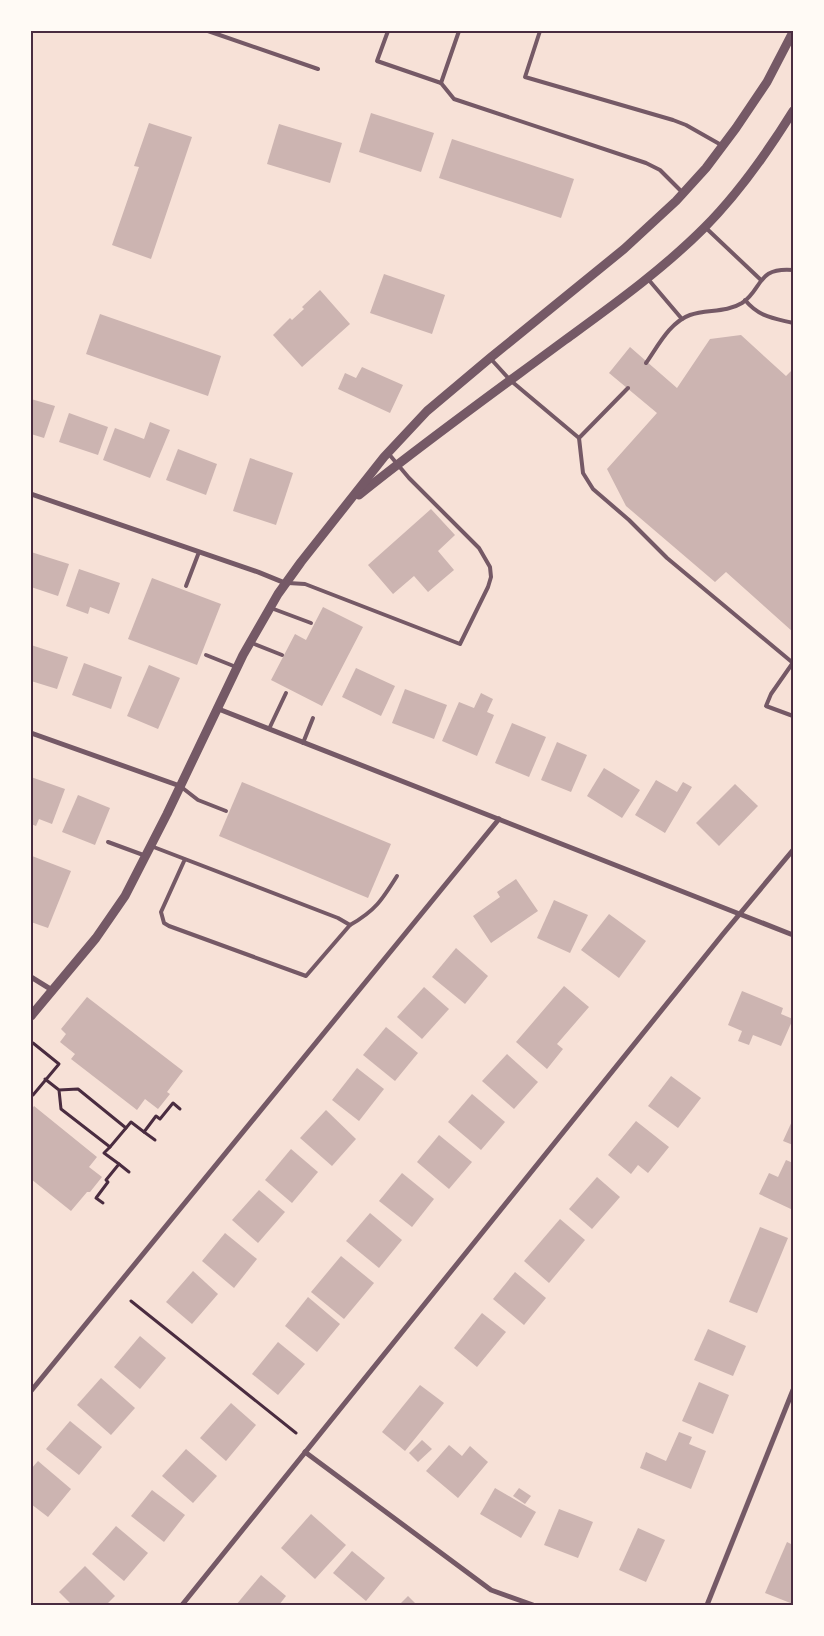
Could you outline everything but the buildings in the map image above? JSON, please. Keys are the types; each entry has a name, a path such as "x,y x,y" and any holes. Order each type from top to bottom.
{"street":[{"path":"31,1016 96,938 125,896 151,846 236,667 285,583 388,453 427,411 624,249 660,217 683,193 723,146 767,82 793,32"},
{"path":"347,504 647,278 705,227 745,182 793,111"},
{"path":"31,494 285,583"},
{"path":"216,708 793,935"},
{"path":"31,733 180,786"},
{"path":"31,1391 498,819"},
{"path":"182,1605 793,850"},
{"path":"31,977 52,990"},
{"path":"706,1605 793,1390"},
{"path":"305,1452 491,1590 533,1605"}],"lane":[{"path":"208,31 318,69"},
{"path":"388,31 377,61 441,83 454,99 646,163 660,170 683,193"},
{"path":"441,83 459,31"},
{"path":"540,31 525,77 673,120 686,125 723,146"},
{"path":"705,227 761,280"},
{"path":"646,363 669,330 682,319 690,315 736,306 751,295 761,280 777,270 793,270"},
{"path":"647,278 682,319"},
{"path":"745,300 759,313 793,323"},
{"path":"490,358 510,380 579,438 584,473 593,489 629,520 667,558 792,663 771,694 766,706 793,716"},
{"path":"579,438 628,388"},
{"path":"285,583 305,584 460,644 488,587 491,577 490,567 479,548 429,500 388,453"},
{"path":"186,586 199,552"},
{"path":"270,607 311,623"},
{"path":"250,642 282,656"},
{"path":"206,655 236,667"},
{"path":"269,730 286,693"},
{"path":"303,743 313,718"},
{"path":"180,786 198,800 226,811"},
{"path":"108,842 146,856"},
{"path":"151,846 338,918 350,925"},
{"path":"185,859 161,912 164,923 306,976 350,925 366,917 376,907 397,876"}],"path":[{"path":"31,1093 33,1094 58,1064 32,1043"},
{"path":"46,1079 59,1090 62,1108 110,1147"},
{"path":"59,1090 78,1089 126,1128"},
{"path":"144,1132 156,1116 160,1119 173,1103 180,1109"},
{"path":"129,1172 104,1153 131,1122 155,1140"},
{"path":"103,1204 96,1198 108,1182 106,1180 119,1164"},
{"path":"131,1301 296,1434"}]}
